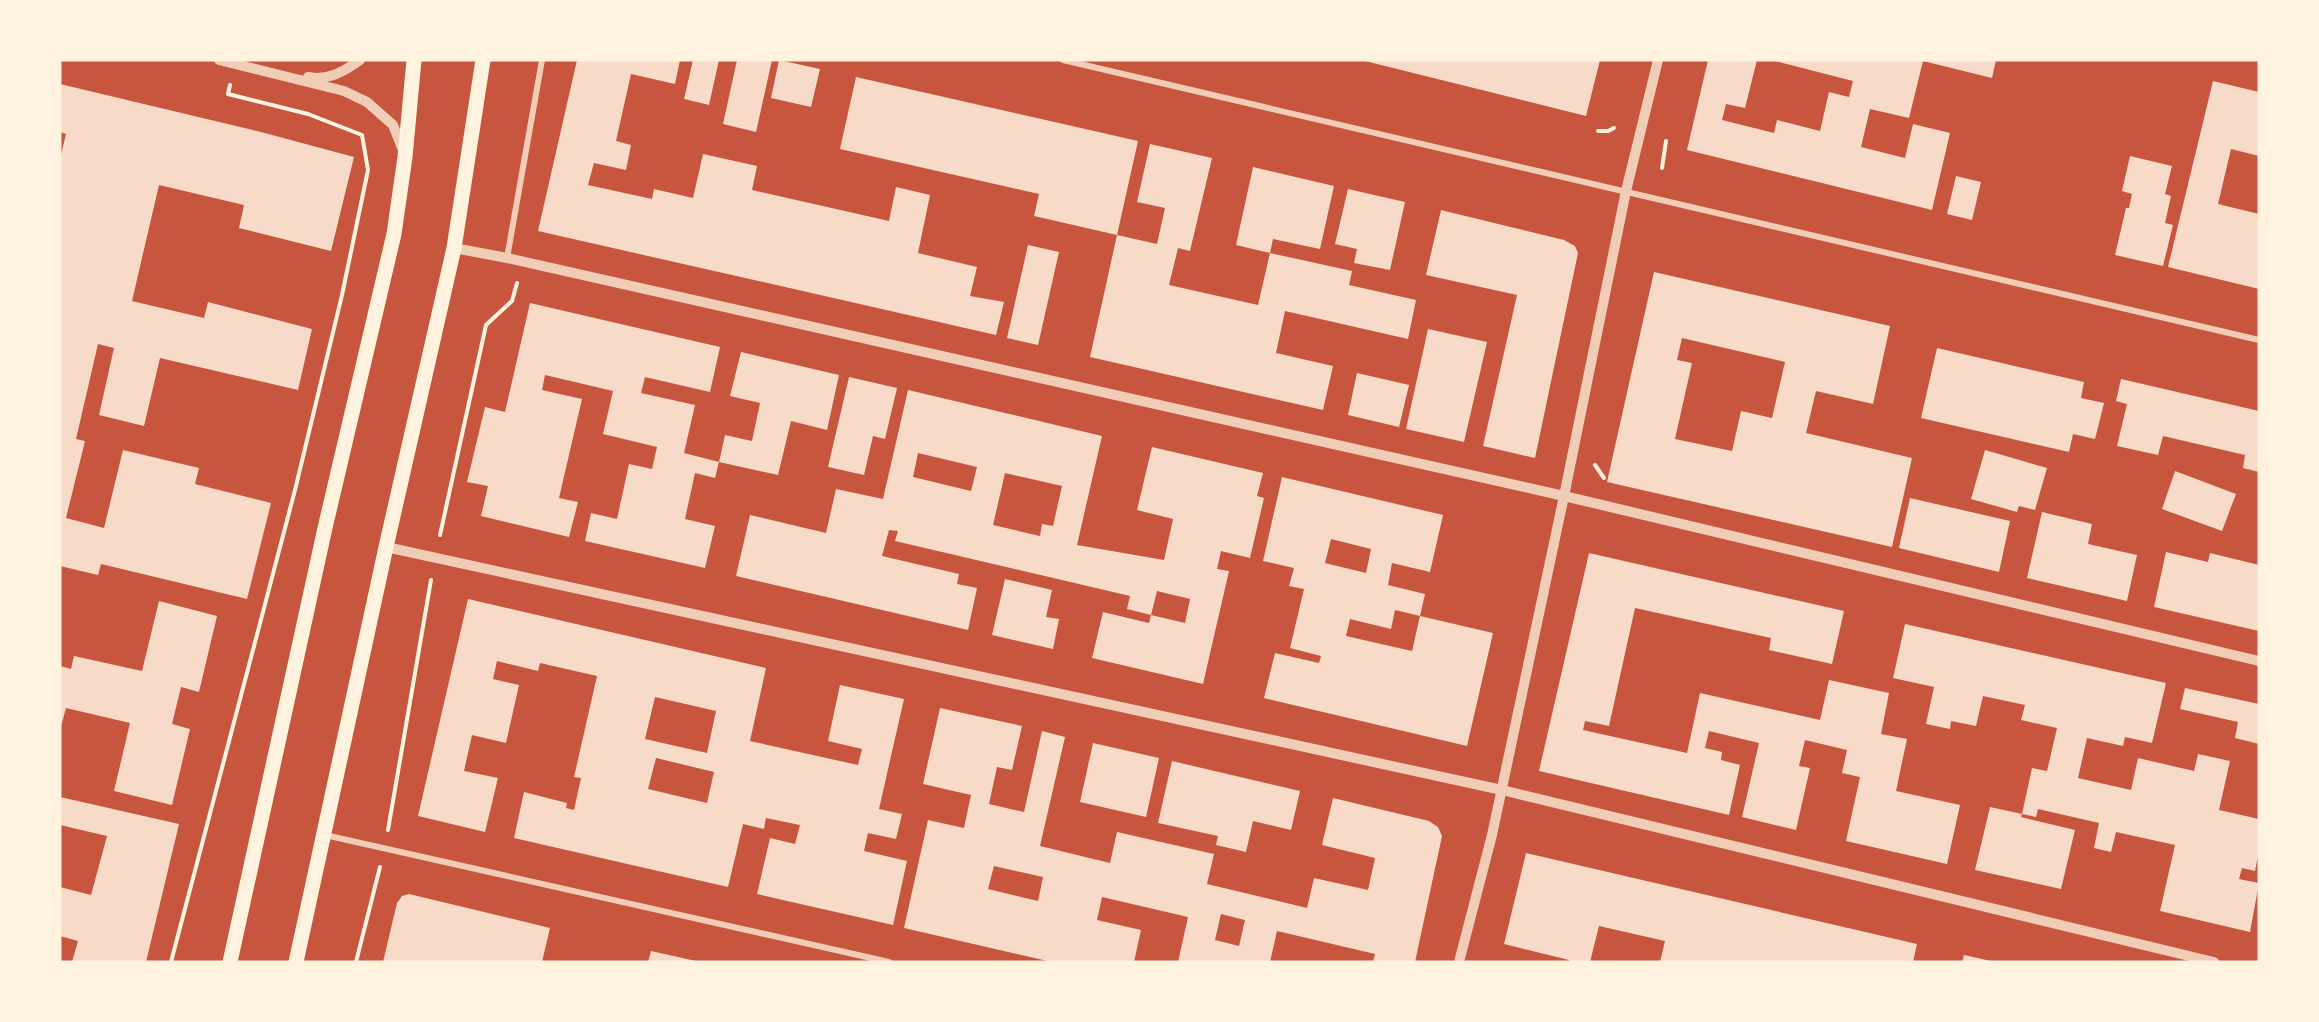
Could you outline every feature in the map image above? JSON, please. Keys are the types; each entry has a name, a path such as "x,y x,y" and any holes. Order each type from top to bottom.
{"main road":[{"path":"230,962 325,528 394,234 405,157 414,60"},
{"path":"296,962 453,248 483,60"}],"street":[{"path":"219,60 344,91 368,102 393,125 405,157"},
{"path":"249,68 318,79 341,72 360,60"},
{"path":"507,258 542,60"},
{"path":"1064,60 2259,340"},
{"path":"1459,962 1502,790 1626,190 1658,60"},
{"path":"453,248 507,258 1564,496 2259,661"},
{"path":"386,547 1502,790 2214,962"},
{"path":"324,835 890,962"}],"path":[{"path":"171,962 295,490 342,295 368,170 362,135 308,114 228,94"},
{"path":"1598,131 1608,132 1614,128"},
{"path":"1662,168 1666,141"},
{"path":"1594,456 1597,469 1604,478"}],"building":[{"path":"577,60 680,60 675,84 631,74 616,141 631,145 626,170 594,163 588,185 652,199 654,189 693,198 703,154 757,166 752,190 889,221 896,187 930,195 918,253 977,267 970,296 1004,302 996,335 538,231"},
{"path":"693,60 719,60 709,105 684,99"},
{"path":"737,60 772,60 756,132 723,124"},
{"path":"779,60 820,69 811,107 771,98"},
{"path":"1361,60 1600,60 1586,116"},
{"path":"1708,60 1757,60 1745,108 1726,104 1722,120 1774,133 1777,120 1820,131 1829,92 1849,97 1853,81 1771,60 1996,60 1992,78 1923,61 1909,118 1870,109 1861,147 1905,158 1913,124 1950,133 1932,210 1687,150"},
{"path":"856,77 1138,141 1117,235 1034,216 1039,194 840,149"},
{"path":"2213,81 2259,92 2259,156 2231,149 2218,204 2259,214 2259,289 2168,267"},
{"path":"60,84 261,132 354,157 331,251 239,228 244,205 159,185 132,301 204,318 208,302 312,329 298,390 160,358 144,426 99,415 114,348 98,344 76,439 85,441 66,518 104,528 123,450 199,468 195,484 271,503 247,599 101,564 98,575 60,566 60,159 66,134 60,132"},
{"path":"1150,144 1212,158 1190,251 1178,248 1169,285 1258,305 1270,253 1352,271 1349,285 1416,300 1408,339 1285,311 1276,353 1333,366 1323,410 1090,357 1117,235 1157,244 1165,208 1137,202"},
{"path":"2130,156 2172,166 2165,194 2171,196 2165,223 2173,225 2163,266 2115,255 2126,208 2129,208 2132,194 2122,191"},
{"path":"1253,167 1334,186 1320,249 1273,239 1270,253 1236,245"},
{"path":"1956,176 1981,182 1972,220 1947,214"},
{"path":"1348,189 1405,202 1390,270 1354,263 1357,249 1335,244"},
{"path":"1441,210 1564,240 1575,246 1578,253 1535,458 1483,446 1517,295 1426,275"},
{"path":"1028,245 1059,252 1038,345 1007,338"},
{"path":"1654,272 1890,326 1873,404 1816,391 1806,433 1912,458 1892,547 1607,482","holes":["1682,338 1785,362 1772,418 1741,411 1732,451 1675,439 1692,363 1677,360"]},
{"path":"530,303 720,347 710,392 645,377 641,393 695,405 684,453 719,462 715,478 695,473 685,519 715,526 705,568 585,541 591,513 617,519 629,464 652,469 657,447 603,434 613,391 545,375 542,390 582,399 559,498 578,502 569,537 481,516 488,486 467,482 485,407 505,412"},
{"path":"1428,329 1487,342 1464,442 1406,429"},
{"path":"1937,348 2084,382 2081,398 2104,403 2095,439 2073,434 2069,452 1921,418"},
{"path":"741,352 839,375 827,430 791,421 778,475 719,462 725,435 752,441 760,403 730,396"},
{"path":"1357,373 1409,385 1399,427 1348,415"},
{"path":"849,377 897,388 885,439 873,436 864,475 828,467"},
{"path":"2121,379 2259,411 2259,472 2243,468 2245,455 2163,436 2158,455 2117,446 2127,404 2116,401"},
{"path":"908,390 1102,436 1077,545 1164,560 1173,519 1137,510 1152,447 1263,473 1257,496 1264,498 1250,558 1221,551 1217,569 1229,571 1203,684 1092,658 1103,612 1149,623 1151,615 1127,609 1130,596 895,541 898,531 889,530 882,556 959,574 957,584 977,588 968,630 736,576 750,515 826,533 836,489 883,499","holes":["918,453 977,467 971,491 913,477","1005,473 1062,486 1053,526 1042,524 1040,536 993,525","1157,591 1190,599 1185,623 1151,615"]},
{"path":"1985,450 2047,468 2035,510 2019,506 2017,512 1971,499"},
{"path":"2175,471 2236,494 2222,531 2162,509"},
{"path":"1282,477 1443,515 1430,572 1392,563 1388,585 1425,594 1420,616 1493,633 1467,746 1264,698 1275,653 1319,663 1321,656 1290,648 1304,589 1289,586 1294,568 1263,561","holes":["1331,539 1371,549 1366,573 1325,563","1395,610 1420,616 1412,651 1346,636 1350,619 1391,629"]},
{"path":"1910,498 2010,521 1999,572 1899,548"},
{"path":"2042,512 2092,524 2088,544 2137,555 2127,601 2027,578"},
{"path":"2166,552 2208,562 2210,553 2259,565 2259,631 2154,607"},
{"path":"1589,553 1844,611 1832,664 1769,650 1771,638 1635,608 1609,726 1585,721 1583,730 1687,753 1700,693 1820,720 1829,680 1889,693 1881,734 1907,739 1896,791 1960,805 1947,864 1846,841 1860,777 1842,773 1847,750 1805,740 1799,766 1810,768 1796,830 1742,817 1759,743 1709,731 1705,748 1722,752 1721,760 1740,765 1729,815 1539,771"},
{"path":"1005,579 1052,590 1046,617 1059,619 1053,649 992,635"},
{"path":"468,599 766,668 750,741 858,765 862,749 828,741 840,685 904,699 879,809 902,814 896,839 868,833 864,851 907,861 893,925 757,894 770,838 795,844 800,825 766,818 764,829 743,824 728,887 514,838 524,792 567,803 566,808 574,810 581,778 574,777 597,676 540,663 538,671 497,661 493,679 519,685 506,743 472,735 464,771 498,778 485,832 418,816","holes":["655,697 716,711 707,753 645,739","656,758 714,772 707,803 648,789"]},
{"path":"159,601 217,616 199,692 181,687 172,724 190,729 172,805 114,791 130,723 66,708 60,730 60,666 71,669 74,656 142,671"},
{"path":"1905,624 2166,683 2152,743 2125,737 2123,746 2087,738 2078,778 2131,790 2138,758 2194,771 2198,754 2230,761 2219,810 2259,819 2259,851 2255,871 2242,868 2239,879 2259,883 2250,932 2160,911 2175,845 2116,832 2111,852 2094,848 2099,823 2038,809 2036,817 2022,814 2032,768 2047,771 2057,728 2021,720 2025,705 1983,696 1976,726 1951,721 1950,729 1926,724 1934,687 1893,678"},
{"path":"2185,688 2259,704 2259,744 2235,738 2238,722 2180,709"},
{"path":"940,708 1022,726 1012,770 997,767 989,804 1024,812 1042,731 1065,737 1040,846 1110,863 1117,832 1214,854 1207,884 1307,908 1314,878 1368,890 1375,858 1322,845 1333,798 1429,821 1438,827 1442,836 1415,962 1373,962 1375,954 1277,931 1270,962 1178,962 1188,917 1102,897 1097,920 1141,930 1134,962 1052,962 904,928 928,820 964,828 971,795 923,784","holes":["994,866 1043,877 1038,901 988,889","1221,914 1245,920 1239,946 1215,940"]},
{"path":"1093,743 1159,758 1146,817 1080,802"},
{"path":"1172,761 1300,791 1291,830 1253,821 1246,852 1216,845 1218,836 1158,823"},
{"path":"60,797 179,824 146,962 72,962 78,941 60,936 60,887 91,895 107,836 60,825"},
{"path":"1990,807 2075,830 2061,889 1975,870"},
{"path":"1526,853 1917,944 1913,962 1660,962 1665,941 1599,926 1590,962 1569,962 1569,960 1504,944"},
{"path":"409,894 550,928 542,962 383,962 397,903 402,896"},
{"path":"651,951 696,961 696,962 648,962"},
{"path":"1964,955 1991,961 1991,962 1962,962"}]}
